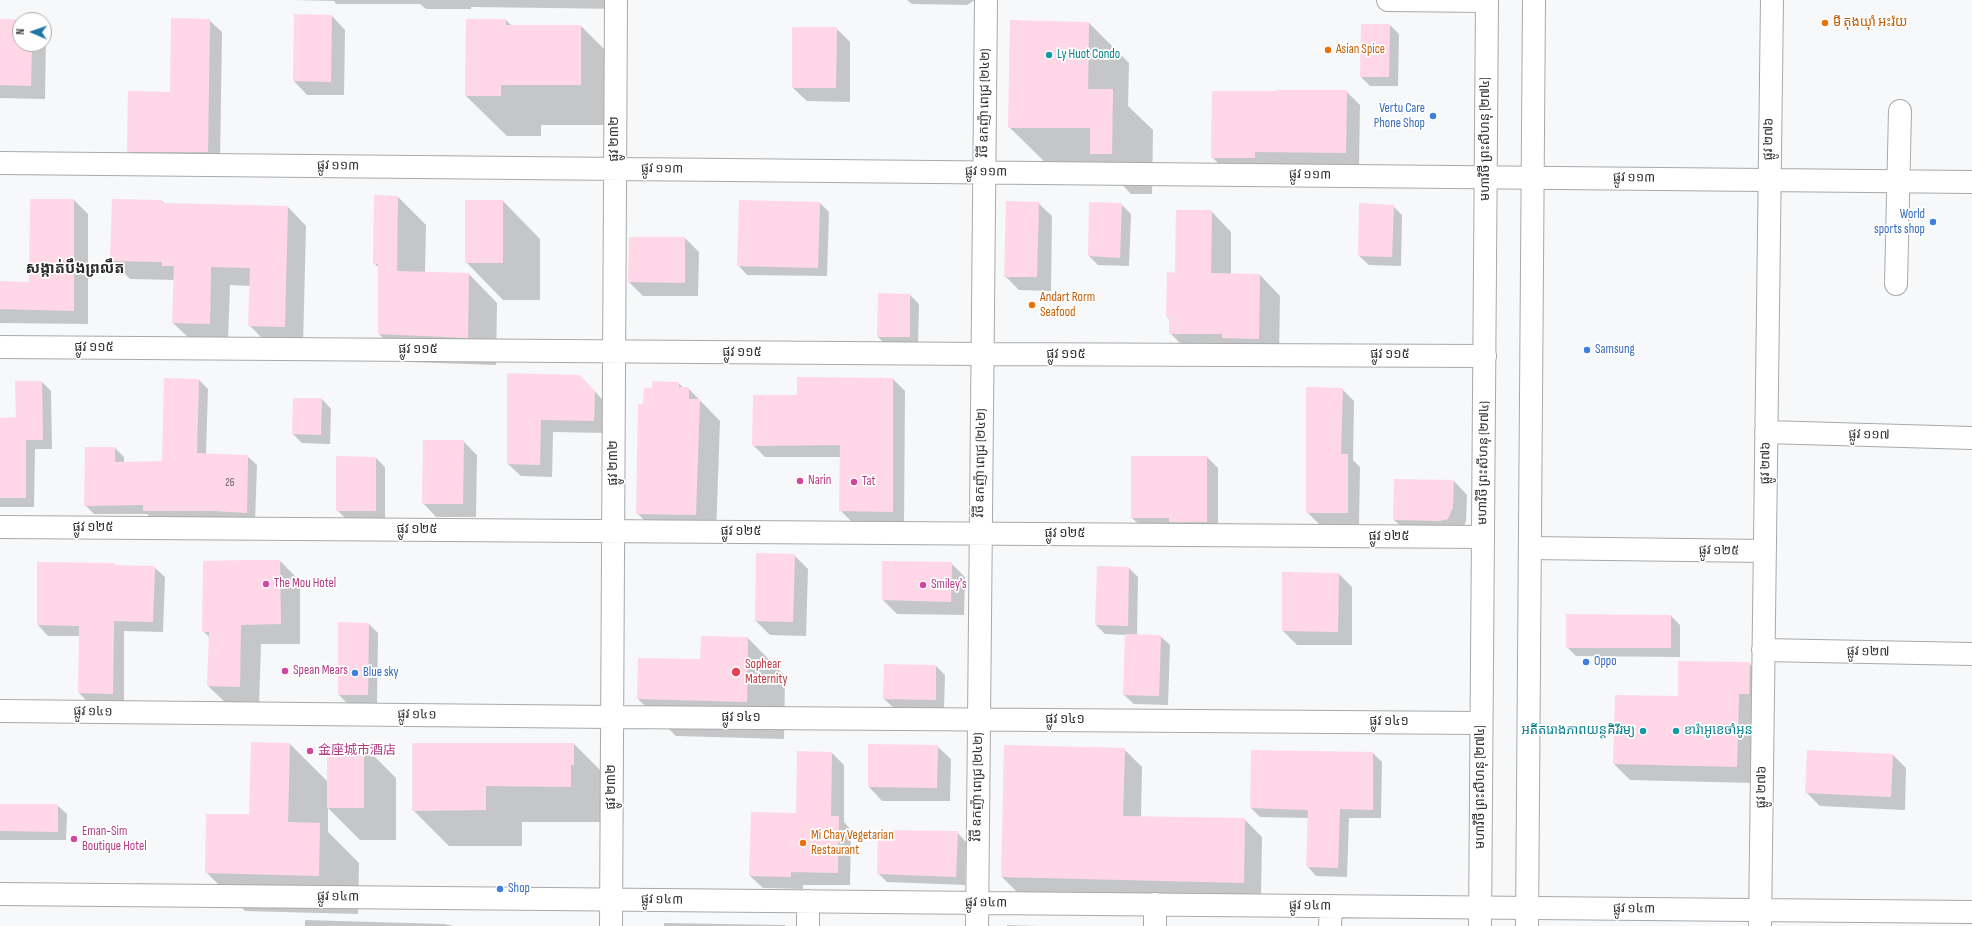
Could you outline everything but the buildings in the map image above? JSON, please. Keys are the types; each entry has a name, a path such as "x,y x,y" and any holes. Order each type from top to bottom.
{"street":[{"name":"ផ្លូវ ២៣២","path":"611,926 616,0"},
{"name":"វិថី ឧកញ៉ា ពេជ្រ (២៤២)","path":"977,926 986,0"},
{"path":"1388,0 1487,1"},
{"path":"1528,917 1534,0"},
{"name":"ផ្លូវ ២៧៦","path":"1760,918 1772,0"},
{"name":"មហាវិថី ព្រះសីហនុ (២៧៤)","path":"1480,917 1487,1"},
{"path":"1896,284 1900,111"},
{"name":"ផ្លូវ ១១៣","path":"0,163 1972,182"},
{"name":"ផ្លូវ ១១៥","path":"0,347 614,352 1485,356"},
{"name":"ផ្លូវ ១១៧","path":"1766,432 1972,438"},
{"name":"ផ្លូវ ១២៥","path":"0,528 1483,537"},
{"name":"ផ្លូវ ១២៥","path":"1530,548 1764,551"},
{"name":"ផ្លូវ ១២៧","path":"1763,650 1972,654"},
{"name":"ផ្លូវ ១៤១","path":"0,711 1482,723"},
{"name":"ផ្លូវ ១៤៣","path":"0,894 1155,904 1331,916 1760,918 1972,912"},
{"path":"808,901 808,926"},
{"path":"1155,904 1155,926"}],"place":[{"name":"មី តុងយ៉ាំ អះរ៉យ","path":"1825,23"},
{"name":"Asian Spice","path":"1328,50"},
{"name":"Ly Huot Condo","path":"1049,55"},
{"name":"Vertu Care Phone Shop","path":"1433,116"},
{"name":"World sports shop","path":"1933,222"},
{"name":"Andart Rorm Seafood","path":"1032,305"},
{"name":"Samsung","path":"1587,350"},
{"name":"Narin","path":"800,481"},
{"name":"Tat","path":"854,482"},
{"name":"The Mou Hotel","path":"266,584"},
{"name":"Smiley's","path":"923,585"},
{"name":"Oppo","path":"1586,662"},
{"name":"Spean Mears","path":"285,671"},
{"name":"Sophear Maternity","path":"736,672"},
{"name":"Blue sky","path":"355,673"},
{"name":"អតីតរោងភាពយន្តគិរីរម្យ","path":"1643,731"},
{"name":"ខារ៉ាអូខេចាំអូន","path":"1676,731"},
{"name":"金座城市酒店","path":"310,751"},
{"name":"Eman-Sim Boutique Hotel","path":"74,839"},
{"name":"Mi Chay Vegetarian Restaurant","path":"803,843"},
{"name":"Shop","path":"500,889"}],"district":[{"name":"សង្កាត់បឹងព្រលឹត","path":"75,269"}]}
